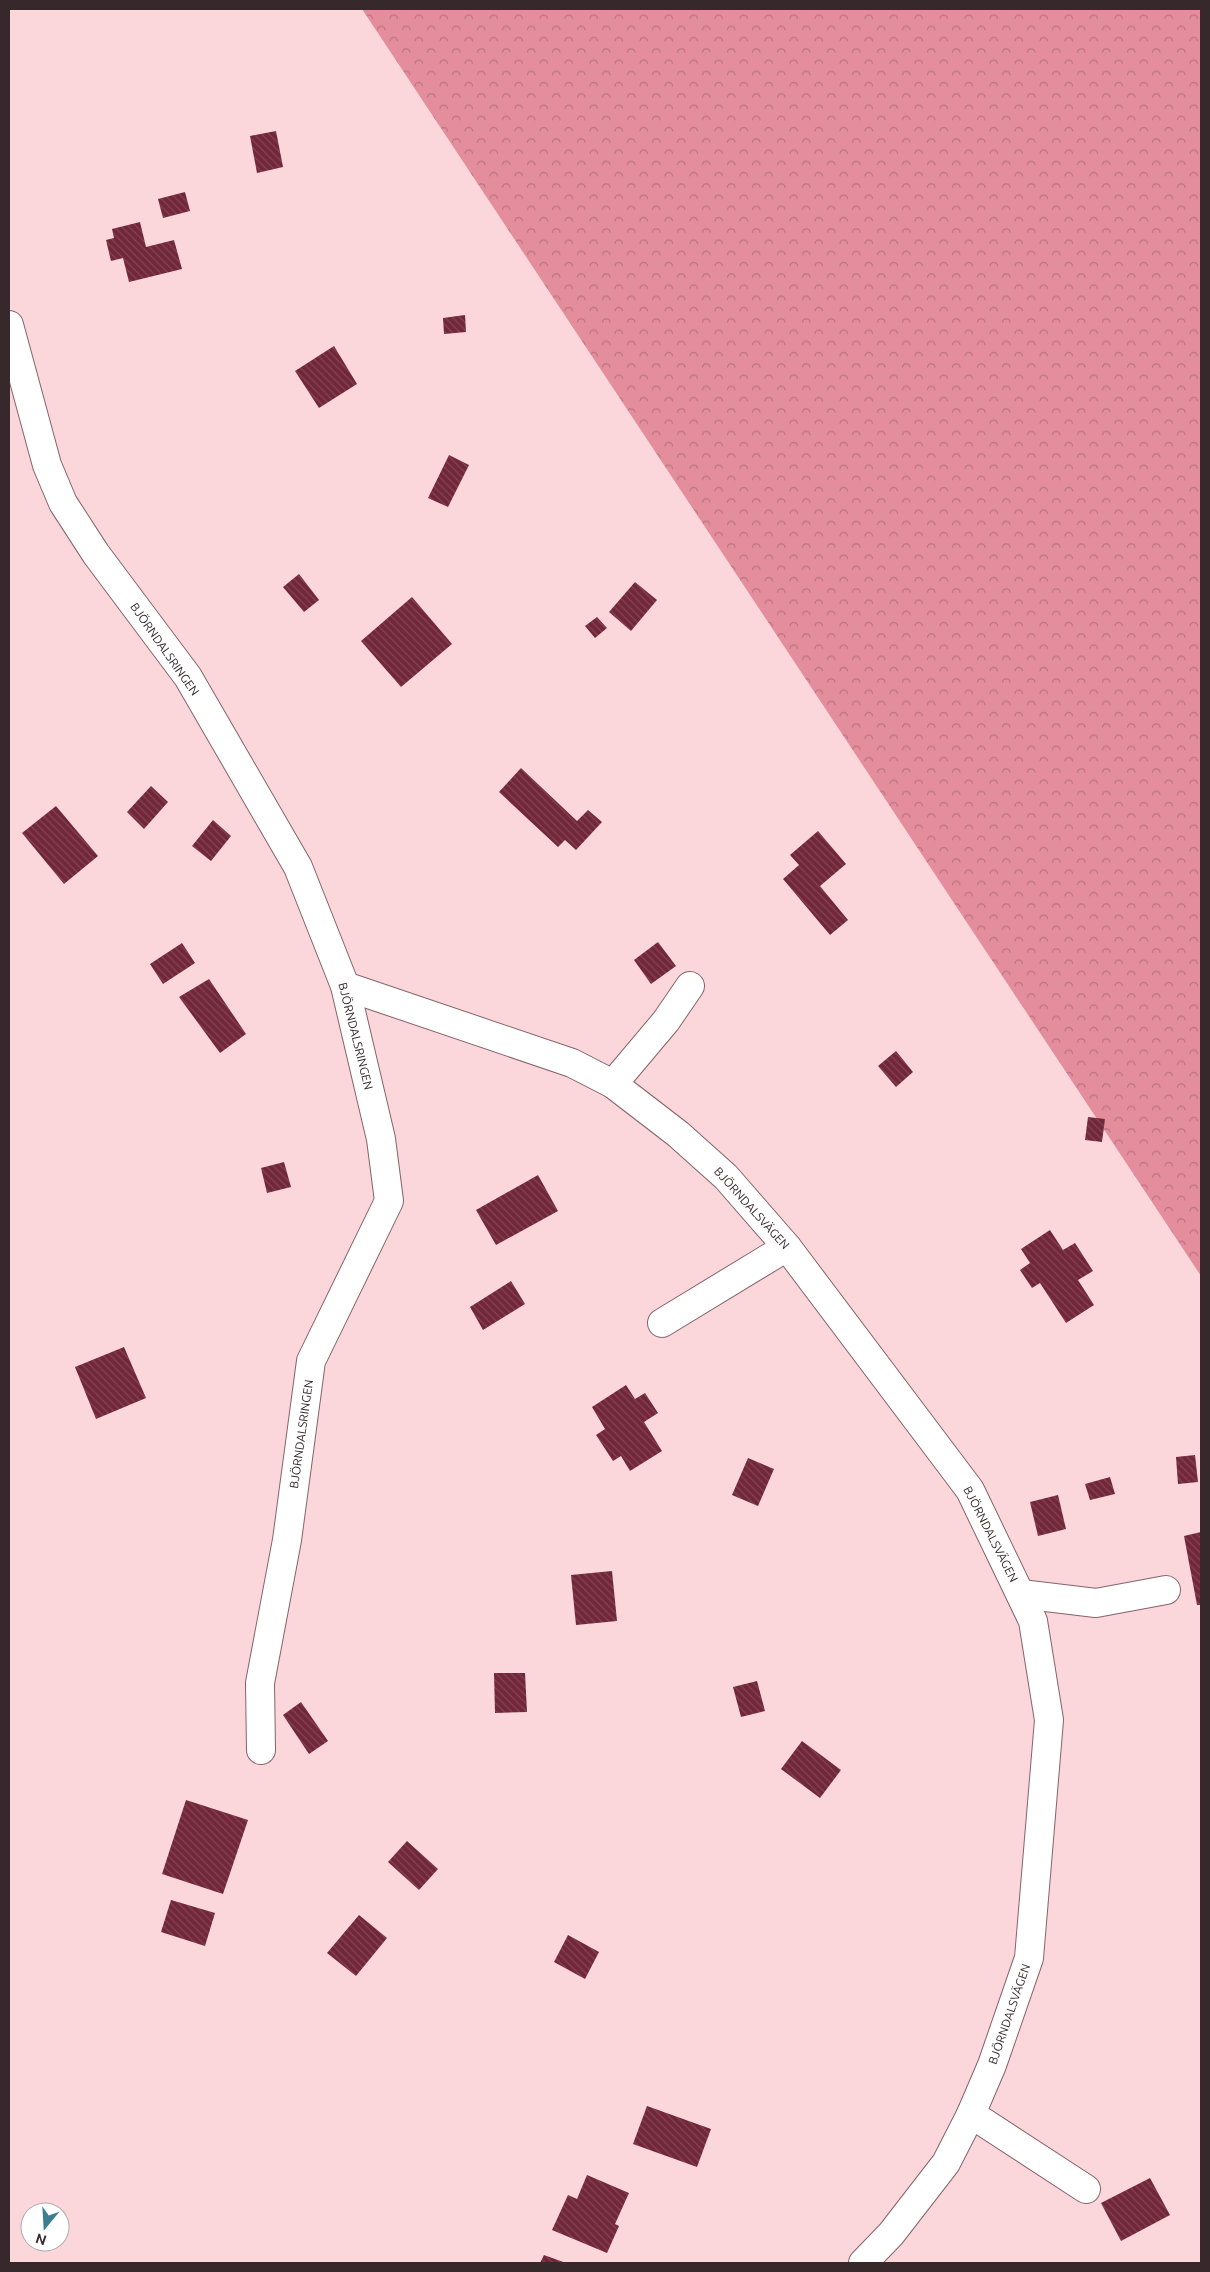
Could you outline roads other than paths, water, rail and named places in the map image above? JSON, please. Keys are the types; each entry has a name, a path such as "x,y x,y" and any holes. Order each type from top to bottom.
{"street":[{"name":"BJÖRNDALSRINGEN","path":"9,324 47,465 63,503 96,554 188,677 298,867 345,986 381,1139 389,1201 311,1361 287,1540 260,1683 261,1750"},
{"name":"BJÖRNDALSVÄGEN","path":"345,986 572,1063 612,1084 678,1134 726,1176 787,1247 970,1490 1033,1621 1049,1720 1029,1958 992,2065 971,2114 946,2163 891,2234 863,2263"},
{"path":"612,1084 666,1020 690,986"},
{"path":"662,1323 787,1247"},
{"path":"1021,1594 1096,1603 1166,1590"},
{"path":"971,2114 1086,2189"}]}
